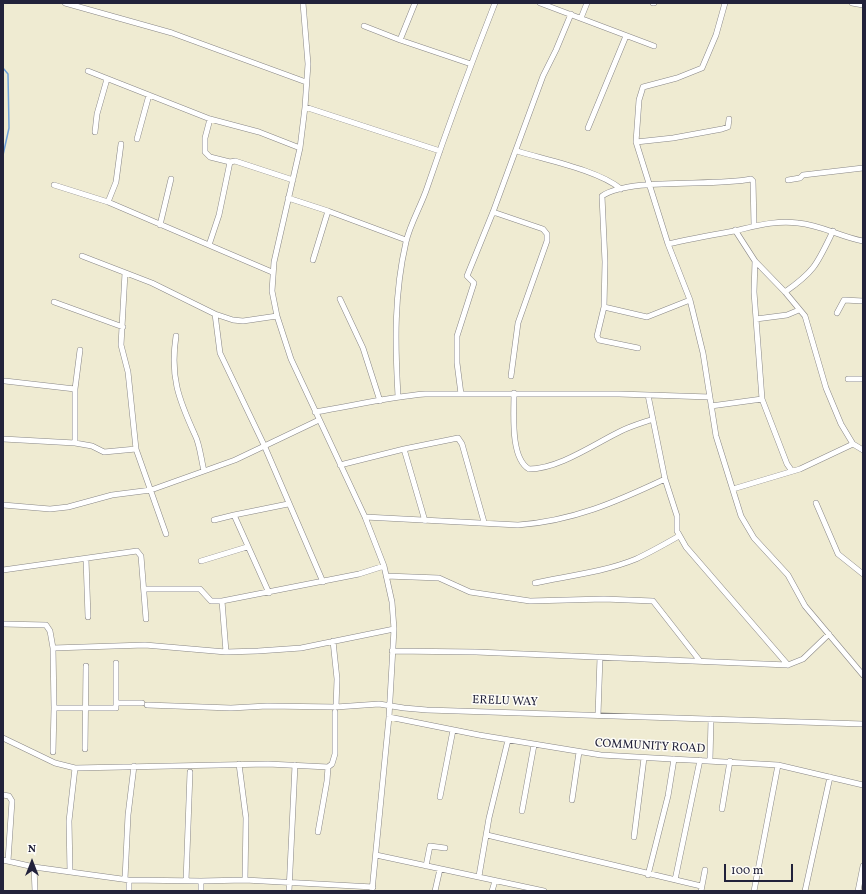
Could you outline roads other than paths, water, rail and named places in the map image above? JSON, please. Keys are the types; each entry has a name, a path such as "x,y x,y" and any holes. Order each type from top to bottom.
{"street":[{"path":"65,3 172,32 306,82"},
{"path":"3,795 9,796 12,801 6,861 34,867 127,879 186,881 245,880 372,889 389,717 394,630 392,602 384,566 365,517 291,359 276,316 272,291 272,272 300,148 305,107 307,47 302,3"},
{"path":"400,40 415,3"},
{"path":"398,396 395,338 400,279 406,240 423,202 471,64 495,3"},
{"path":"540,3 654,46"},
{"path":"581,18 587,3"},
{"path":"725,3 716,35 702,68 677,78 644,87 639,100 636,142 668,244 690,300 703,353 716,436 741,516 748,530 788,575 805,606 863,675"},
{"path":"852,3 863,4"},
{"path":"461,394 457,363 457,336 474,283 467,276 493,212 543,76 571,14"},
{"path":"364,26 471,64"},
{"path":"588,128 626,36"},
{"path":"88,71 210,119 259,132 300,148"},
{"path":"95,132 97,114 107,79"},
{"path":"137,139 149,95"},
{"path":"305,107 440,151"},
{"path":"210,119 205,138 205,152 210,157 230,162 235,160 293,180"},
{"path":"636,142 673,138 722,129 728,127 729,119"},
{"path":"108,202 116,182 121,144"},
{"path":"516,151 594,175 614,183 621,189"},
{"path":"209,245 219,214 230,162"},
{"path":"788,180 800,178 803,175 863,168"},
{"path":"160,225 171,179"},
{"path":"638,348 599,340 597,336 599,322 604,307 605,262 601,200 604,194 649,184 701,184 751,179 754,181 754,225"},
{"path":"54,185 108,202 272,272"},
{"path":"288,198 406,240"},
{"path":"313,260 328,211"},
{"path":"493,212 543,229 547,234 547,241 518,323 511,376"},
{"path":"668,244 754,225 788,222 799,223 832,231 853,239 863,240"},
{"path":"735,230 755,261 785,292 805,316 833,405 841,424 853,444 863,450"},
{"path":"785,292 807,276 815,266 832,231"},
{"path":"82,256 152,283 215,314 233,320 243,321 276,316"},
{"path":"755,261 754,292 762,399 787,464 792,471"},
{"path":"125,273 121,345 128,372 136,449 166,534"},
{"path":"340,299 363,348 380,401"},
{"path":"604,307 648,317 690,300"},
{"path":"837,313 844,300 863,300"},
{"path":"54,302 123,327"},
{"path":"756,320 787,315 799,310"},
{"path":"215,314 220,353 264,445 288,504 324,582"},
{"path":"176,336 173,357 175,384 182,408 195,435 204,471"},
{"path":"75,443 75,389 80,350"},
{"path":"848,379 863,379"},
{"path":"5,381 75,389"},
{"path":"514,393 514,436 522,462 529,469 544,467 585,451 619,432 653,419"},
{"path":"315,412 380,401 398,396 514,393 710,397"},
{"path":"648,395 665,479 676,512 679,536 686,547 788,665"},
{"path":"711,406 762,399"},
{"path":"3,505 50,509 68,507 112,495 151,490 235,460 319,420"},
{"path":"3,439 75,443 92,446 104,452 136,449"},
{"path":"340,465 404,449 459,439 484,522"},
{"path":"733,490 792,471 853,444"},
{"path":"404,449 425,521"},
{"path":"365,517 425,521 484,522 518,525 562,519 591,511 665,479"},
{"path":"816,503 838,554 863,574"},
{"path":"214,520 288,504"},
{"path":"234,515 247,547 269,593"},
{"path":"534,583 592,572 622,564 679,536"},
{"path":"201,561 247,547"},
{"path":"3,570 138,551 141,556 146,619"},
{"path":"86,559 88,617"},
{"path":"144,589 200,589 211,601 222,602 324,582 359,574 384,566"},
{"path":"386,576 439,578 470,592 530,601 604,599 652,601 700,661"},
{"path":"222,602 226,652"},
{"path":"3,624 46,625 50,631 53,648 53,752"},
{"path":"53,648 145,645 226,652 301,648 394,630"},
{"path":"392,651 600,657 788,665 798,662 808,656 829,634"},
{"path":"318,832 328,767 332,764 335,754 335,709 337,680 333,641"},
{"path":"598,715 600,657"},
{"path":"116,663 116,703"},
{"path":"85,749 86,666"},
{"name":"ERELU WAY","path":"86,708 114,708 116,703 221,708 267,706 335,709 371,704 428,710 863,724"},
{"path":"54,708 86,708"},
{"name":"COMMUNITY ROAD","path":"389,717 534,745 613,757 710,760 778,765 863,785"},
{"path":"710,760 711,719"},
{"path":"440,797 453,730"},
{"path":"3,738 62,766 75,768 240,764 328,767"},
{"path":"479,876 489,818 508,740"},
{"path":"522,811 534,745"},
{"path":"572,800 579,752"},
{"path":"634,837 644,758"},
{"path":"648,875 668,796 674,759"},
{"path":"675,880 700,760"},
{"path":"722,809 730,761"},
{"path":"240,764 246,818 245,880"},
{"path":"288,891 294,765"},
{"path":"754,891 778,765"},
{"path":"128,891 128,815 134,766"},
{"path":"70,872 69,821 75,768"},
{"path":"186,881 190,772"},
{"path":"805,891 830,777"},
{"path":"487,835 648,875 675,880 701,889 705,870"},
{"path":"426,866 430,846 444,848"},
{"path":"376,855 544,891"},
{"path":"858,891 863,866"},
{"path":"34,867 35,891"},
{"path":"434,891 440,869"},
{"path":"201,881 201,891"},
{"path":"492,891 495,881"}],"waterway":[{"path":"3,68 8,74 9,128 3,155"}]}
